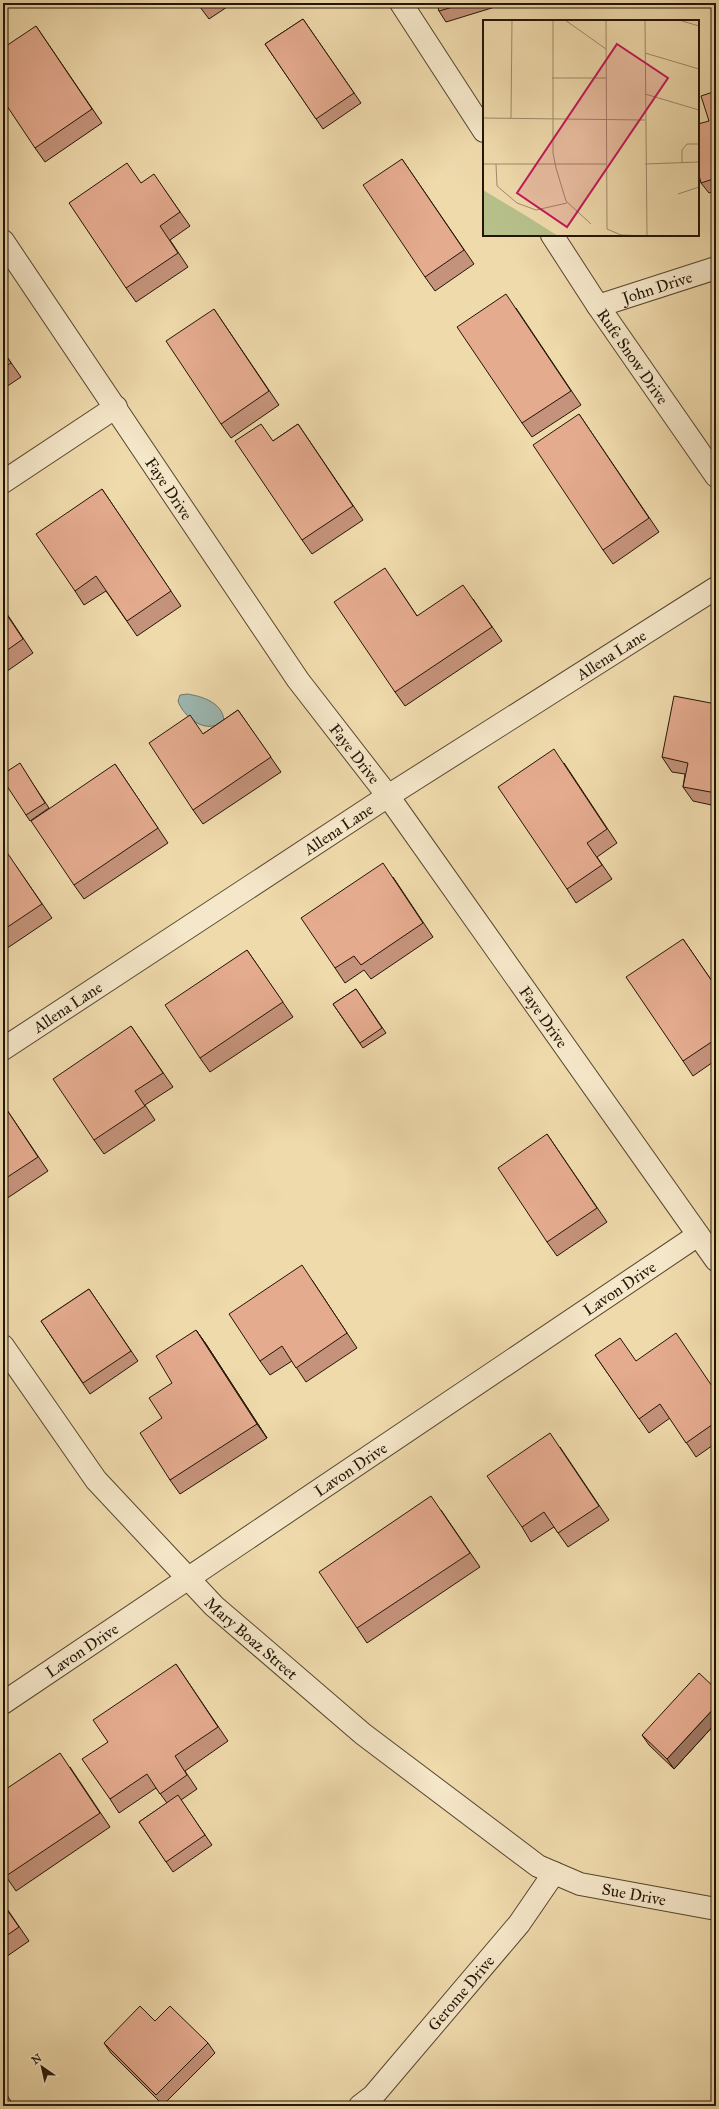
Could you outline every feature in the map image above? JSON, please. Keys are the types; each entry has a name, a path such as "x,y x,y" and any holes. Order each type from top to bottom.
{"street":[{"path":"401,3 483,129"},
{"name":"Rufe Snow Drive","path":"553,236 598,306 716,476"},
{"name":"Faye Drive","path":"3,241 116,407 298,680 388,796 716,1260"},
{"name":"John Drive","path":"598,306 716,268"},
{"path":"3,482 116,407"},
{"name":"Allena Lane","path":"3,1049 388,796 716,588"},
{"name":"Lavon Drive","path":"3,1703 698,1234"},
{"name":"Mary Boaz Street","path":"3,1346 96,1480 214,1606 363,1734 538,1866 554,1873"},
{"name":"Sue Drive","path":"554,1873 580,1884 716,1909"},
{"name":"Gerome Drive","path":"360,2106 374,2096 519,1924 554,1873"}],"water":[{"path":"187,694 204,698 215,704 224,720 213,726 196,723 187,715 178,701 180,695"}],"building":[{"path":"437,3 467,3 439,11"},
{"path":"303,19 354,93 316,119 265,44"},
{"path":"36,26 92,109 35,148 3,100 3,48"},
{"path":"716,91 716,178 701,183 699,175 699,124 709,121 701,96"},
{"path":"402,159 464,250 425,277 363,185"},
{"path":"127,163 141,183 154,174 180,212 160,226 178,253 126,288 69,203"},
{"path":"506,294 571,391 522,423 457,327"},
{"path":"214,309 269,391 221,424 166,341"},
{"path":"3,351 11,363 3,368"},
{"path":"579,414 649,518 603,550 533,445"},
{"path":"261,424 273,441 298,424 353,506 302,540 235,441"},
{"path":"102,489 171,591 127,621 96,576 75,591 36,534"},
{"path":"385,568 417,616 463,585 492,627 395,692 334,602"},
{"path":"3,609 23,639 3,653"},
{"path":"674,696 716,704 716,793 683,787 688,763 662,757"},
{"path":"238,710 271,757 193,810 149,743 190,715 203,734"},
{"path":"554,749 607,829 587,843 602,865 567,889 498,787"},
{"path":"20,763 45,803 26,815 3,780 3,774"},
{"path":"115,764 158,828 74,885 31,821"},
{"path":"6,851 42,904 3,930 3,854"},
{"path":"383,863 423,923 361,965 354,956 335,968 301,918"},
{"path":"683,939 716,987 716,1039 683,1061 626,977"},
{"path":"247,950 283,1002 200,1058 165,1005"},
{"path":"356,989 382,1028 360,1043 333,1004"},
{"path":"131,1026 163,1073 135,1091 145,1106 94,1140 53,1079"},
{"path":"7,1110 38,1157 3,1180 3,1113"},
{"path":"547,1134 597,1208 547,1242 498,1168"},
{"path":"302,1265 347,1333 296,1368 282,1346 260,1361 229,1314"},
{"path":"89,1289 131,1351 83,1383 41,1321"},
{"path":"196,1330 257,1424 170,1480 140,1433 162,1418 149,1398 172,1383 156,1356"},
{"path":"676,1333 716,1392 716,1422 686,1443 660,1404 639,1419 595,1355 620,1338 636,1361"},
{"path":"550,1433 599,1506 558,1533 544,1512 522,1527 487,1476"},
{"path":"431,1496 470,1553 357,1628 319,1572"},
{"path":"176,1664 218,1727 175,1756 187,1775 160,1794 147,1774 110,1799 82,1759 108,1742 93,1720"},
{"path":"699,1673 716,1689 716,1706 667,1759 642,1735"},
{"path":"60,1753 100,1813 6,1876 3,1872 3,1791"},
{"path":"178,1795 205,1835 166,1862 139,1822"},
{"path":"3,1904 19,1927 3,1938"},
{"path":"140,2006 155,2021 170,2006 208,2043 156,2095 104,2043"},
{"path":"3,2089 14,2106 3,2106"}]}
